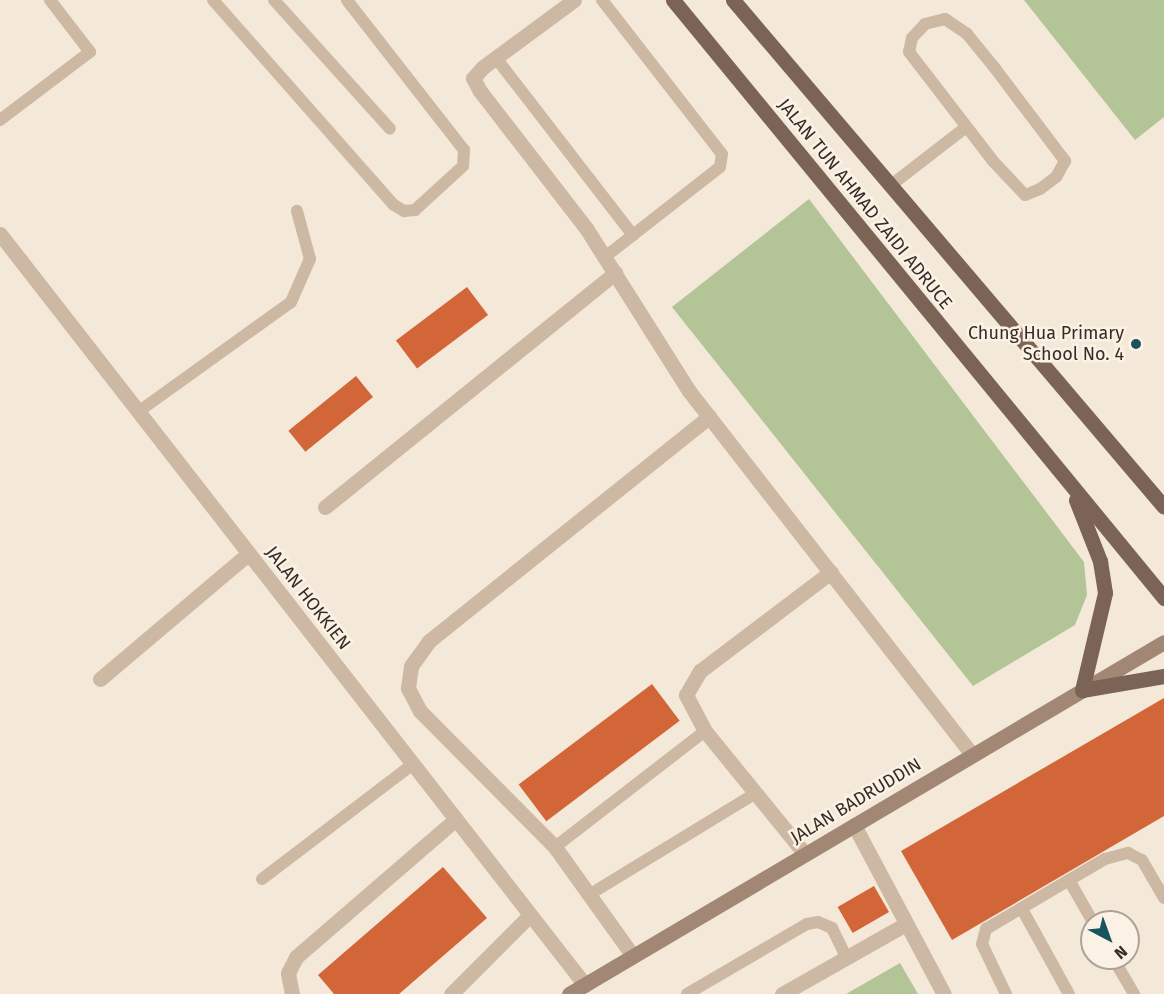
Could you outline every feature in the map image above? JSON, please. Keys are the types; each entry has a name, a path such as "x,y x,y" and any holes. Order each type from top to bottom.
{"main road":[{"name":"JALAN TUN AHMAD ZAIDI ADRUCE","path":"673,0 1164,598"},
{"name":"JALAN TUN AHMAD ZAIDI ADRUCE","path":"733,0 890,186 1157,492 1164,507"},
{"path":"1071,487 1100,561 1105,593 1082,690 1164,676"},
{"name":"JALAN BADRUDDIN","path":"569,994 1164,642"}],"street":[{"path":"574,0 473,78 480,91 605,257 688,391 972,755"},
{"name":"JALAN HOKKIEN","path":"0,234 585,985"},
{"path":"326,507 615,273"},
{"path":"633,956 591,893 555,847 420,711 408,688 411,666 429,641 710,417"},
{"path":"100,679 248,554"},
{"path":"805,854 754,794 705,730 686,695 689,684 700,671 831,572"},
{"path":"292,994 288,973 296,957 456,819"},
{"path":"854,825 904,925 944,994"},
{"path":"451,994 530,915"},
{"path":"782,994 904,925"}],"lane":[{"path":"0,120 90,52 50,0"},
{"path":"213,0 393,205 405,211 415,210 464,166 464,150 347,0"},
{"path":"274,0 390,129"},
{"path":"602,0 722,154 720,167 605,257"},
{"path":"945,19 966,34 1065,161 1056,177 1025,195 966,127 909,52 912,38 925,24 945,19"},
{"path":"496,58 633,235"},
{"path":"890,186 966,127"},
{"path":"138,412 291,302 310,259 297,211"},
{"path":"555,847 705,730"},
{"path":"262,879 413,764"},
{"path":"591,893 754,794"},
{"path":"1006,994 981,937 986,929 1105,859 1128,853 1142,860 1164,898"},
{"path":"1069,880 1086,910"},
{"path":"1022,909 1070,994"},
{"path":"687,994 807,924 819,922 832,928 846,957"},
{"path":"1120,970 1134,994"}],"green space":[{"path":"1024,0 1164,0 1164,117 1135,140"},
{"path":"809,199 1084,562 1087,595 1075,625 973,686 672,307"},
{"path":"900,963 918,994 846,994"}],"building":[{"path":"467,287 488,315 417,369 396,341"},
{"path":"356,376 373,397 305,452 288,431"},
{"path":"652,684 680,721 546,821 519,785"},
{"path":"1164,698 1164,816 952,940 901,851"},
{"path":"443,867 487,918 399,994 334,994 318,975"},
{"path":"874,886 889,912 853,933 838,907"}],"place":[{"name":"Chung Hua Primary School No. 4","path":"1136,344"}]}
